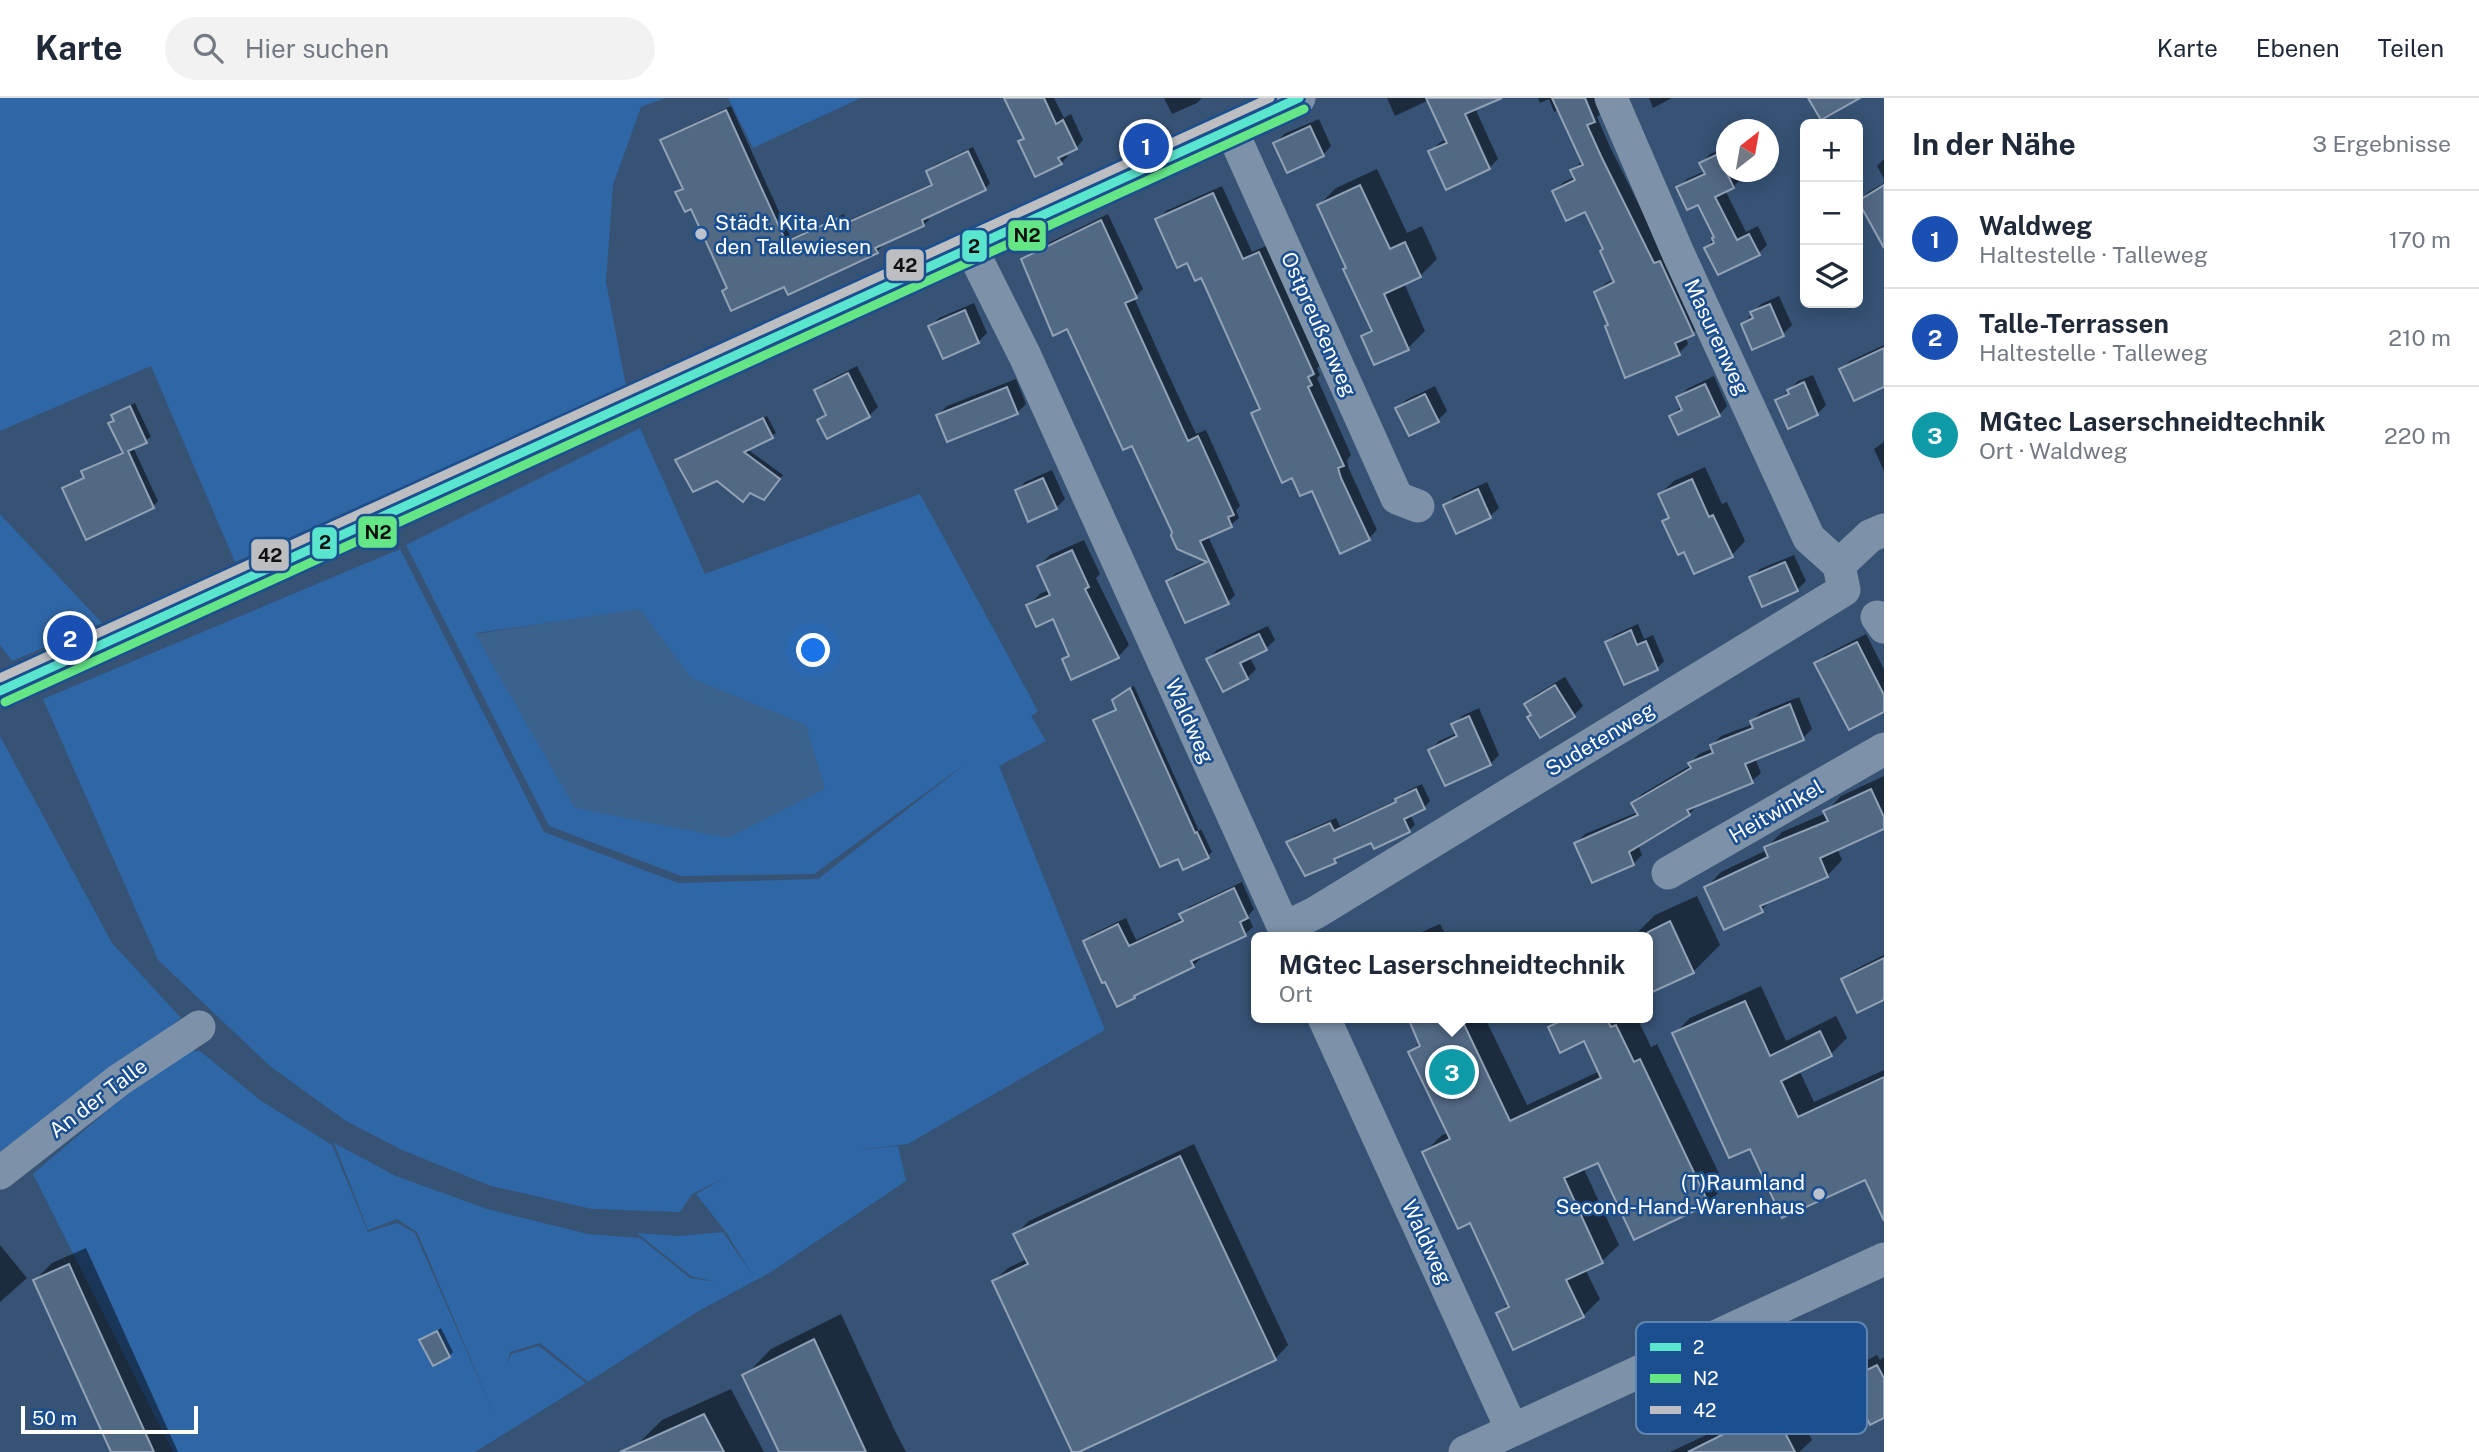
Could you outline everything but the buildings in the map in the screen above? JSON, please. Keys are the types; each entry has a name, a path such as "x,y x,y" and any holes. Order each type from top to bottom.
{"street":[{"path":"0,691 1299,98"},
{"name":"Masurenweg","path":"1611,98 1678,253 1809,538 1839,565"},
{"name":"Ostpreußenweg","path":"1231,129 1397,498 1418,506"},
{"name":"Waldweg","path":"971,248 1025,356 1284,928"},
{"path":"1839,565 1870,536 1884,530"},
{"name":"Sudetenweg","path":"1284,928 1315,913 1844,590 1839,565"},
{"name":"Heitwinkel","path":"1668,873 1884,749"},
{"name":"Waldweg","path":"1326,1023 1512,1430"},
{"name":"An der Talle","path":"0,1173 119,1080 200,1027"},
{"path":"1747,1322 1884,1259"},
{"path":"1465,1452 1636,1373"}],"shaded area":[{"path":"0,98 665,98 641,107 613,185 606,282 626,386 235,562 151,366 0,431"},
{"path":"728,98 861,98 753,148"},
{"path":"640,428 705,574 920,494 1038,711 1031,716 1046,741 999,766 1105,1030 908,1144 855,1150 898,1146 906,1181 771,1272 697,1312 588,1382 540,1343 510,1352 507,1366 511,1354 539,1346 586,1383 475,1452 173,1452 33,1174 177,1051 200,1051 260,1100 332,1145 368,1232 397,1223 415,1233 494,1414 417,1232 397,1219 368,1230 334,1143 396,1176 487,1209 588,1234 640,1238 690,1278 716,1282 691,1276 637,1233 680,1236 723,1232 753,1276 726,1232 696,1194 726,1177 692,1194 680,1212 592,1209 491,1186 402,1150 346,1121 271,1067 158,960 43,699 400,549 544,832 678,883 818,879 968,762 814,874 681,876 549,826 406,545","holes":["639,610 691,678 475,634"]},
{"path":"0,514 102,623 12,661 0,645"},
{"path":"640,609 691,678 806,725 825,789 728,838 575,808 475,634"},
{"path":"0,736 112,943 181,1018 0,1159"}],"transit line":[{"name":"42","path":"0,678 1270,98"},
{"name":"2","path":"0,691 1299,98"},
{"name":"N2","path":"5,702 1304,109"}],"place":[{"name":"Waldweg","path":"1146,146"},
{"name":"Städt. Kita An den Tallewiesen","path":"701,234"},
{"name":"Talle-Terrassen","path":"70,638"},
{"name":"MGtec Laserschneidtechnik","path":"1452,1072"},
{"name":"(T)Raumland Second-Hand-Warenhaus","path":"1819,1194"}]}
